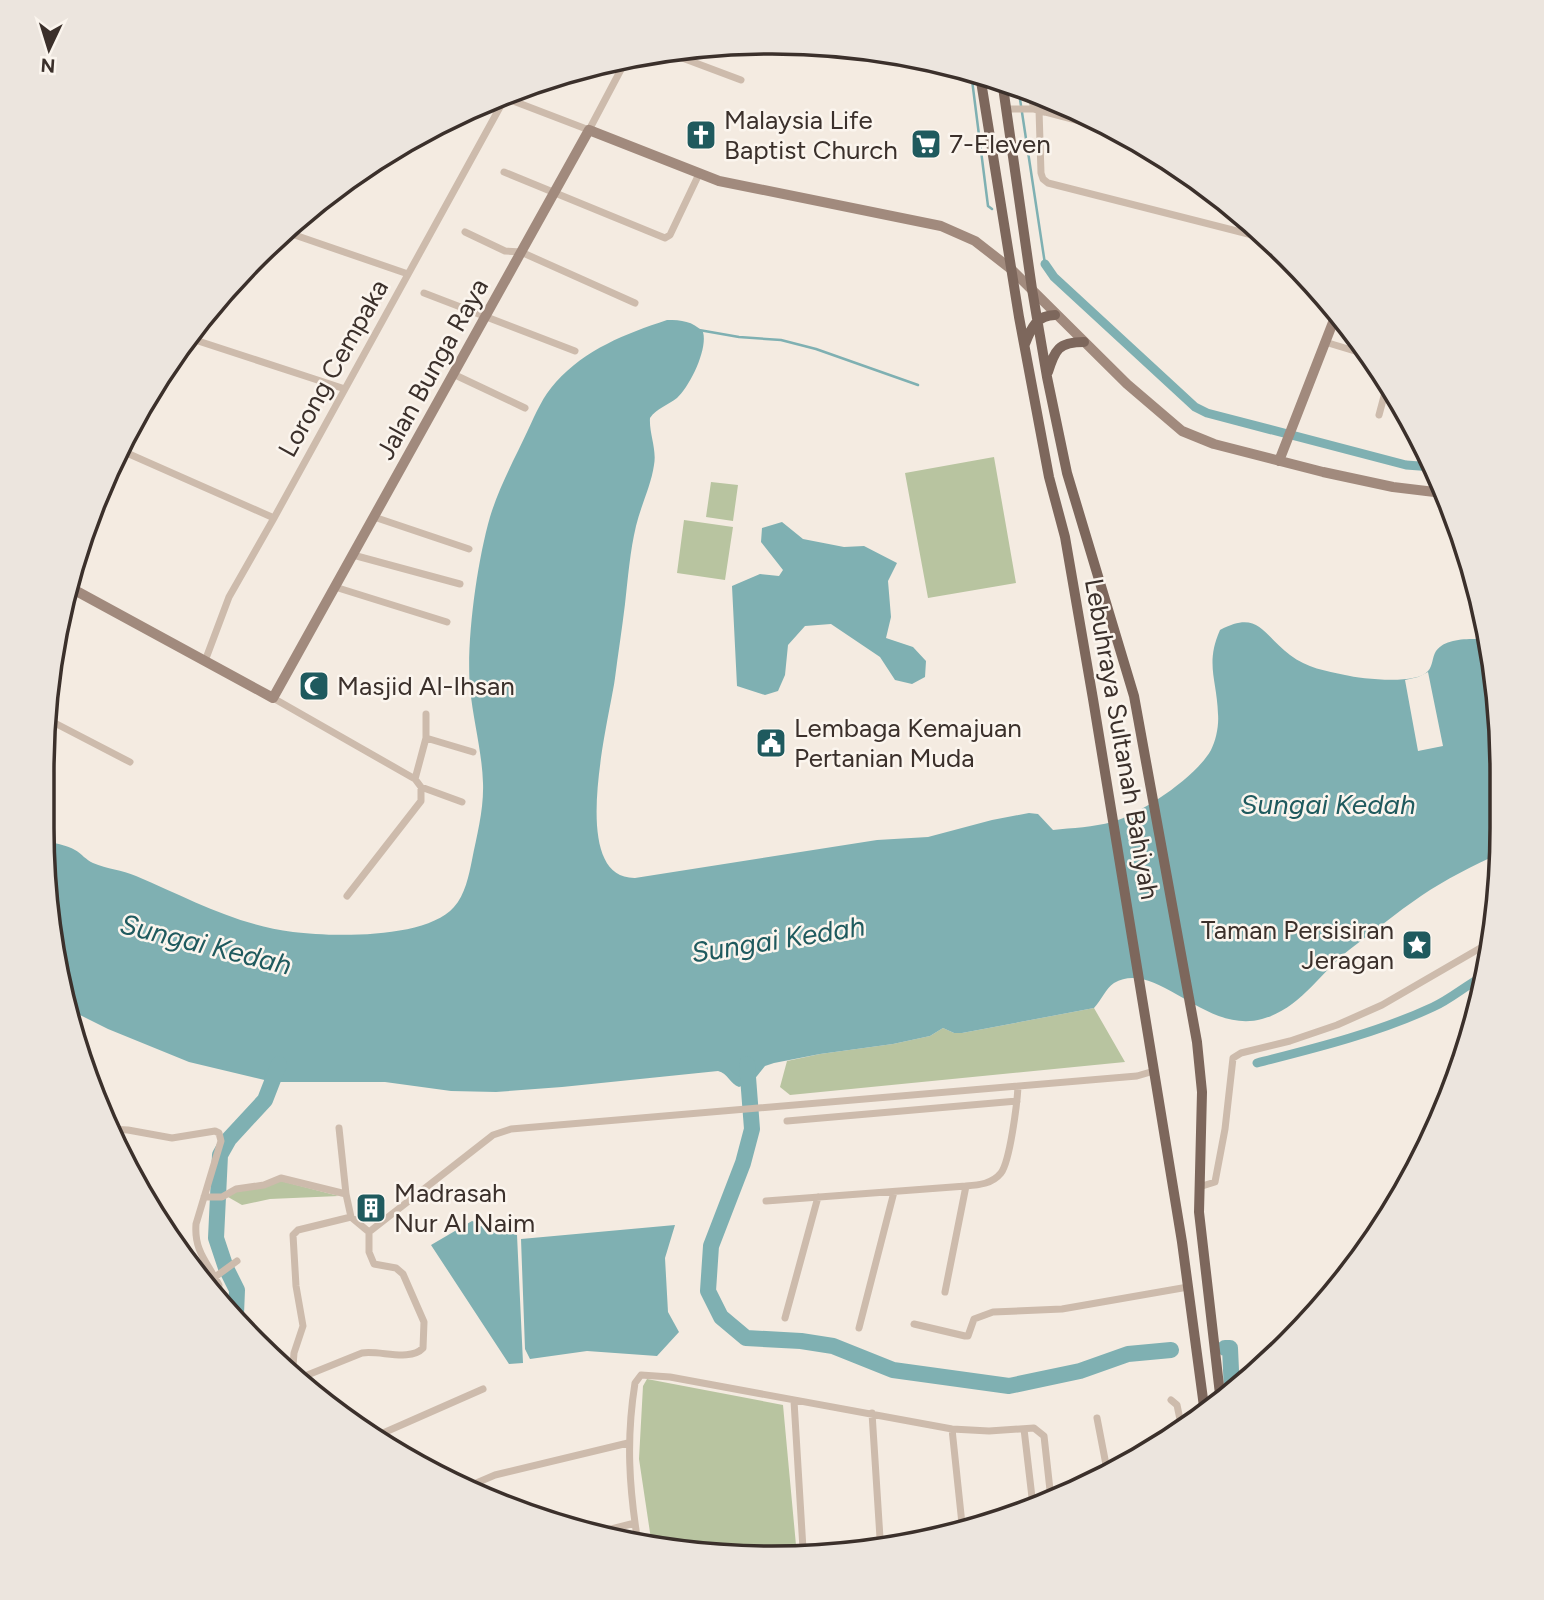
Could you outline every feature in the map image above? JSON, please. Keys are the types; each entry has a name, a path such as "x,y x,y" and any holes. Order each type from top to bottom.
{"main road":[{"name":"Lebuhraya Sultanah Bahiyah","path":"982,86 1011,269 1049,477 1065,537 1151,1045 1203,1401"},
{"name":"Lebuhraya Sultanah Bahiyah","path":"1007,93 1012,109 1032,289 1047,377 1067,473 1134,696 1197,1042 1202,1092 1199,1187 1202,1239 1219,1389"},
{"path":"1025,344 1037,320 1047,315 1055,315"},
{"path":"1047,377 1056,350 1071,342 1084,342"}],"street":[{"path":"686,59 741,80"},
{"name":"Jalan Bunga Raya","path":"273,698 620,71"},
{"path":"514,102 699,174 738,186 941,226 975,241 1011,269 1055,315 1163,417 1182,431 1214,444 1279,461 1393,488 1433,492"},
{"path":"1034,104 1041,173 1048,183 1247,234"},
{"path":"1036,110 1041,107"},
{"name":"Lorong Cempaka","path":"205,661 229,597 497,109"},
{"path":"1012,109 1036,110 1066,118"},
{"path":"504,172 665,239 670,234 699,174"},
{"path":"465,232 505,251 521,252 635,303"},
{"path":"295,235 408,274"},
{"path":"424,293 575,351"},
{"path":"1279,461 1332,324"},
{"path":"199,341 345,389"},
{"path":"1325,342 1352,350"},
{"path":"453,374 525,408"},
{"path":"1379,415 1384,397"},
{"path":"129,454 274,518"},
{"path":"374,517 469,549"},
{"path":"353,555 460,584"},
{"path":"335,587 447,622"},
{"path":"78,591 415,779 421,787 462,802"},
{"path":"415,779 426,738 426,715"},
{"path":"56,724 130,762"},
{"path":"426,738 473,752"},
{"path":"347,896 421,801 421,787"},
{"path":"1199,1187 1208,1186 1214,1182 1216,1176 1225,1129 1233,1058 1241,1053 1290,1041 1337,1025 1429,980 1479,949"},
{"path":"369,1232 502,1131 1137,1076 1154,1071"},
{"path":"766,1201 984,1184 1000,1174 1005,1166 1017,1101 1017,1087"},
{"path":"787,1121 1017,1101"},
{"path":"339,1128 351,1217 369,1232"},
{"path":"121,1130 172,1138 215,1131 219,1133 220,1141 207,1196 197,1224 196,1242 199,1251 218,1275 219,1285"},
{"path":"207,1196 222,1197 231,1191 264,1185 281,1178 346,1194"},
{"path":"944,1292 966,1186"},
{"path":"859,1328 894,1192"},
{"path":"785,1318 818,1197"},
{"path":"294,1364 303,1325 296,1286 293,1235 303,1229 351,1217"},
{"path":"306,1374 362,1353 413,1354 423,1348 424,1322 403,1274 396,1268 374,1264 369,1252 369,1232"},
{"path":"218,1275 234,1264"},
{"path":"914,1324 968,1336 974,1319 993,1312 1062,1309 1188,1287"},
{"path":"637,1533 629,1483 628,1443 636,1378 641,1375 670,1377 952,1429 989,1431 1034,1428 1044,1436 1050,1490"},
{"path":"385,1432 483,1389"},
{"path":"1171,1400 1178,1409 1180,1418"},
{"path":"794,1401 803,1545"},
{"path":"872,1413 880,1538"},
{"path":"1097,1418 1106,1463"},
{"path":"952,1429 962,1520"},
{"path":"1024,1429 1032,1497"},
{"path":"478,1482 495,1475 628,1443"},
{"path":"614,1528 635,1522"}],"green space":[{"path":"994,457 1016,583 928,598 905,473"},
{"path":"711,482 738,485 733,521 706,517"},
{"path":"684,520 733,527 725,580 677,573"},
{"path":"1094,1008 1125,1062 790,1095 780,1087 787,1061 893,1044 930,1036 943,1028 962,1033"},
{"path":"281,1181 339,1196 270,1199 242,1205 228,1197 232,1192"},
{"path":"647,1379 783,1405 796,1545 725,1544 650,1535 639,1459 643,1386"}],"water":[{"name":"Sungai Kedah","path":"667,320 682,321 695,325 703,332 704,339 697,367 687,385 677,398 650,418 654,465 632,545 597,793 597,825 602,853 614,871 635,878 877,840 928,837 1029,813 1038,814 1053,830 1098,825 1124,818 1181,783 1204,761 1211,750 1218,723 1213,653 1220,630 1244,622 1260,627 1290,655 1310,666 1376,679 1413,678 1422,675 1430,669 1440,646 1459,640 1477,639 1488,725 1489,859 1450,878 1412,902 1338,959 1299,999 1262,1019 1241,1021 1221,1017 1147,980 1130,978 1111,985 1094,1008 962,1033 943,1028 930,1036 893,1044 774,1063 765,1066 753,1081 739,1087 718,1071 496,1092 451,1091 385,1082 273,1082 189,1062 79,1015 60,922 55,843 72,848 93,863 136,876 232,917 293,932 354,935 401,930 423,925 441,917 454,907 468,878 482,802 482,771 469,669 477,579 485,535 494,506 547,393 580,360 636,331"},
{"path":"782,522 803,539 844,547 864,546 897,563 888,581 891,617 886,638 913,647 926,661 925,677 912,684 895,680 880,657 831,624 805,626 788,645 785,675 778,691 765,695 737,686 732,586 760,574 779,576 783,570 761,542 762,528"},
{"path":"472,1221 517,1235 523,1363 509,1364 431,1245"},
{"path":"675,1225 665,1258 668,1312 679,1332 657,1356 587,1351 530,1359 525,1349 521,1239"}],"pier":[{"path":"1428,672 1443,746 1418,751 1405,680"}],"waterway":[{"path":"972,83 988,206 992,209"},
{"path":"1020,99 1045,264"},
{"path":"1045,264 1054,277 1195,407 1207,413 1406,465 1421,466"},
{"path":"699,330 739,337 781,340 816,349 918,385"},
{"path":"1257,1063 1390,1025 1440,1004 1472,983"},
{"path":"236,1306 237,1290 216,1238 220,1155 229,1139 265,1100 279,1064"},
{"path":"747,1064 752,1129 743,1163 711,1246 708,1291 721,1317 746,1338 833,1346 893,1370 1009,1386 1080,1371 1128,1354 1171,1350"},
{"path":"1225,1348 1230,1348 1231,1379"}],"place":[{"name":"Malaysia Life Baptist Church","path":"701,135"},
{"name":"7-Eleven","path":"926,144"},
{"name":"Masjid Al-Ihsan","path":"314,686"},
{"name":"Lembaga Kemajuan Pertanian Muda","path":"771,743"},
{"name":"Taman Persisiran Jeragan","path":"1417,945"},
{"name":"Madrasah Nur Al Naim","path":"371,1208"}]}
